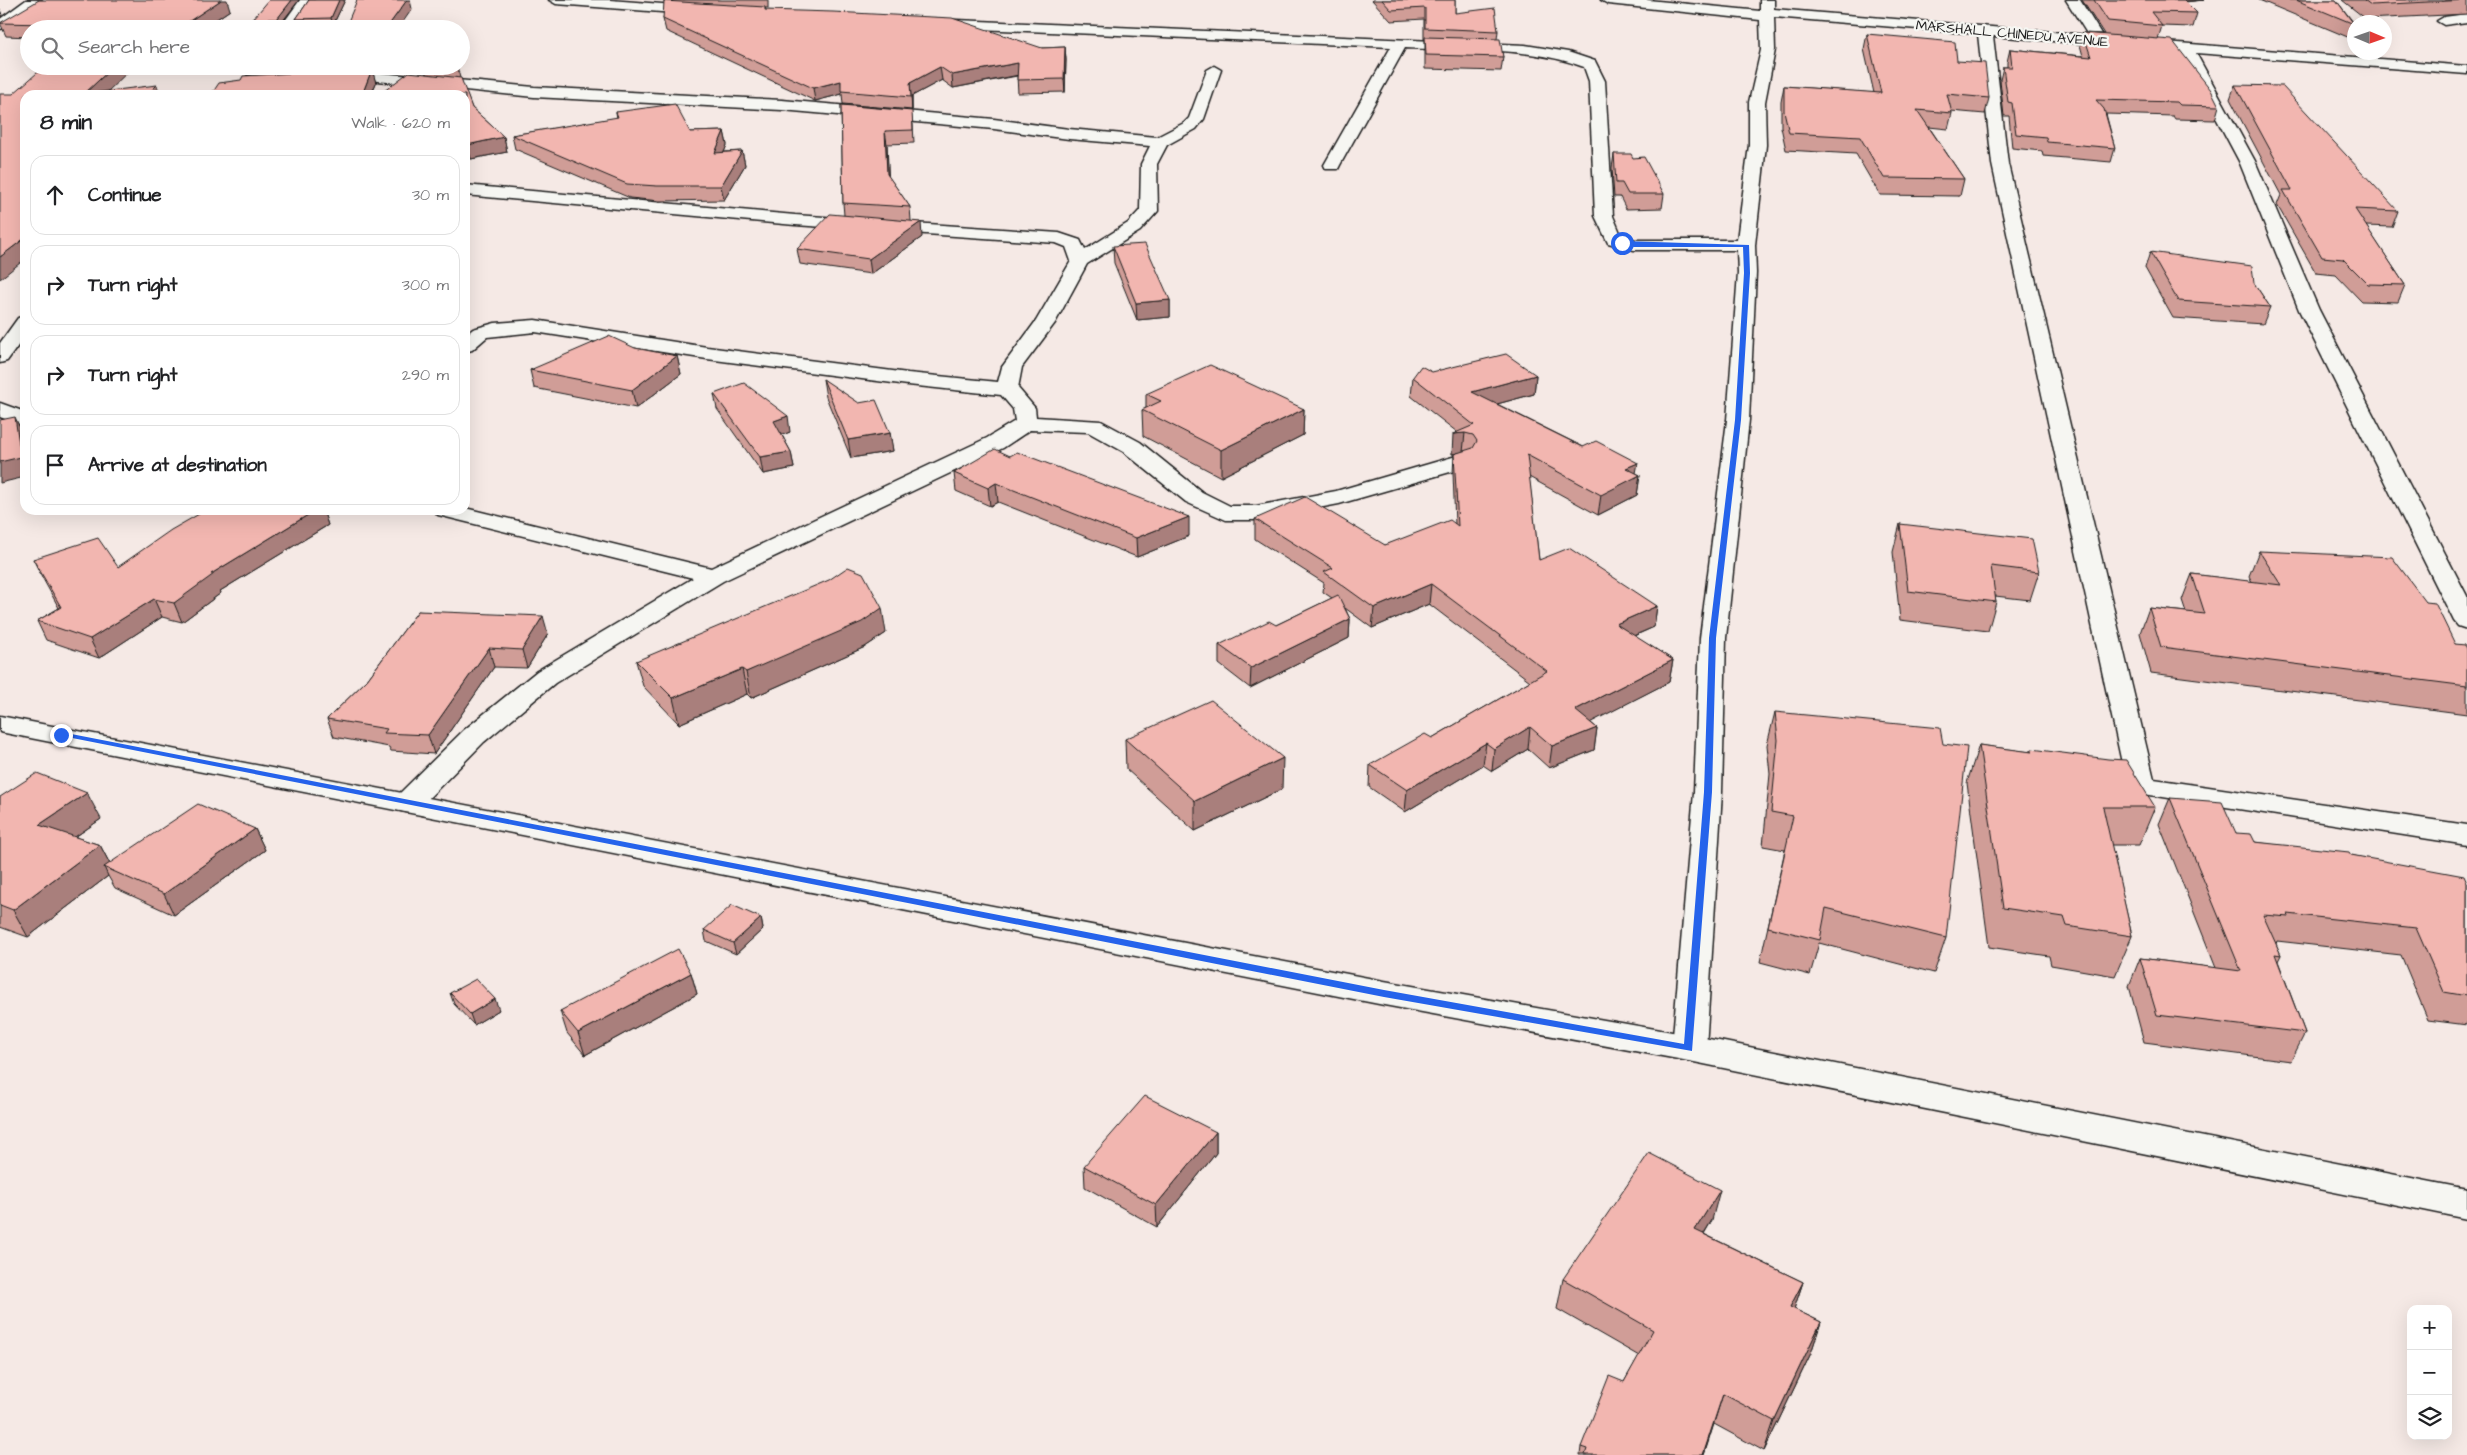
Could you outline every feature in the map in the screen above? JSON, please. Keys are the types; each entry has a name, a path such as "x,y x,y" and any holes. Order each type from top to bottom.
{"street":[{"path":"0,25 35,0"},
{"path":"293,20 307,0"},
{"path":"556,0 715,12"},
{"name":"MARSHALL CHINEDU AVENUE","path":"1608,0 1766,9 2099,41 2467,70"},
{"path":"2072,0 2099,41"},
{"path":"1689,1048 1708,792 1713,638 1738,420 1747,273 1746,245 1753,170 1758,149 1756,118 1768,42 1766,9"},
{"path":"2444,22 2467,18"},
{"path":"916,22 1525,49 1568,56 1590,64 1597,81 1604,216 1614,239 1634,245 1746,245"},
{"path":"1985,31 2000,164 2141,786 2467,835"},
{"path":"1332,165 1401,43"},
{"path":"2186,48 2248,161 2309,310 2467,621"},
{"path":"354,75 562,94 782,105 994,124 1069,134 1160,142 1190,126 1196,119 1214,70"},
{"path":"239,83 247,75"},
{"path":"1008,389 1012,367 1045,323 1080,261 1134,227 1149,211 1149,164 1160,142"},
{"path":"470,190 795,220 1059,238 1074,244 1080,261"},
{"path":"470,342 480,333 495,329 534,326 707,353 908,379 1008,389 1024,408 1026,423"},
{"path":"0,357 20,329"},
{"path":"0,409 20,418"},
{"path":"407,803 474,736 546,677 714,576 995,443 1026,423 1093,426 1132,447 1194,497 1226,513 1256,513 1339,497 1463,460"},
{"path":"466,515 714,576"},
{"path":"0,724 1384,993 1689,1048 2467,1204"}],"building":[{"path":"39,0 221,0 191,20 20,20 20,23 0,23"},
{"path":"269,0 292,0 277,19 253,19"},
{"path":"309,0 339,0 331,18 296,19"},
{"path":"357,0 407,0 392,20 349,20"},
{"path":"1382,0 1455,0 1455,13 1495,8 1498,31 1425,28 1425,8 1391,10"},
{"path":"2094,0 2184,0 2197,13 2151,12 2162,26 2108,21"},
{"path":"2296,0 2336,0 2347,15 2347,21"},
{"path":"2364,0 2467,0 2371,5"},
{"path":"664,1 765,7 765,10 952,18 1042,48 1065,47 1064,79 1017,80 1018,63 952,75 940,67 910,83 911,97 841,91 841,81 813,88 663,19"},
{"path":"2083,33 2172,40 2211,90 2219,106 2180,105 2177,102 2096,100 2104,109 2115,148 2047,142 2046,137 2016,134 2012,103 2008,102 2003,67 2012,67 2010,49 2091,57"},
{"path":"1867,34 1955,42 1957,61 1985,63 1989,98 1947,94 1952,113 1917,110 1964,179 1884,178 1860,137 1789,133 1784,111 1784,86 1881,93"},
{"path":"1425,37 1500,39 1503,57 1426,55"},
{"path":"35,75 104,75 88,90 20,90 20,242 0,257 0,94 13,94"},
{"path":"370,75 364,90 214,90 219,83 241,80 243,76"},
{"path":"405,75 435,75 461,78 465,90 386,90"},
{"path":"157,85 152,90 116,90"},
{"path":"2235,85 2282,86 2398,211 2355,209 2405,285 2368,284 2343,259 2322,257 2283,190 2292,190"},
{"path":"470,103 472,108 504,137 470,144"},
{"path":"675,104 690,132 724,131 715,153 742,151 721,186 627,184 512,135 618,117 616,112"},
{"path":"841,105 912,111 913,130 885,131 887,174 910,207 843,203"},
{"path":"1614,154 1631,154 1633,158 1644,157 1664,194 1628,194 1622,183 1616,183"},
{"path":"830,214 921,222 869,259 797,249"},
{"path":"1145,244 1170,300 1136,303 1113,246"},
{"path":"2150,252 2252,266 2254,283 2270,307 2178,301"},
{"path":"609,336 635,348 677,356 632,390 530,370"},
{"path":"1506,354 1536,375 1472,392 1583,447 1596,441 1638,463 1626,468 1640,475 1601,495 1527,455 1539,560 1569,548 1657,606 1616,624 1673,660 1575,710 1597,728 1552,746 1530,727 1494,749 1486,743 1407,790 1370,765 1425,734 1432,738 1547,671 1431,584 1374,608 1324,572 1333,568 1255,519 1305,497 1385,545 1450,520 1458,526 1454,454 1473,448 1477,441 1473,435 1465,433 1453,434 1474,425 1413,377 1421,366 1432,372"},
{"path":"1210,365 1304,409 1221,450 1142,410 1161,401 1146,394"},
{"path":"823,379 859,403 876,400 890,433 848,440"},
{"path":"744,383 788,416 774,421 791,452 760,457 714,394"},
{"path":"15,417 20,457 0,462 0,420"},
{"path":"995,449 1010,456 1017,452 1189,517 1136,538 996,483 988,488 954,473"},
{"path":"197,515 308,515 211,574 214,574 174,603 154,599 90,639 37,621 61,607 33,559 98,538 118,567 171,530"},
{"path":"1900,524 2032,539 2039,572 1991,566 1996,602 1908,591"},
{"path":"2259,551 2392,557 2426,602 2435,603 2455,644 2465,645 2467,649 2467,686 2161,647 2149,608 2205,614 2192,574 2281,585"},
{"path":"848,567 863,573 882,608 862,622 746,672 742,669 673,698 636,661 829,580"},
{"path":"1338,595 1350,619 1251,668 1219,645 1269,621 1276,625"},
{"path":"418,611 543,616 522,650 489,648 428,735 384,733 387,729 327,719 367,680"},
{"path":"1211,700 1283,758 1195,801 1125,739"},
{"path":"1775,712 1940,728 1943,744 1967,747 1946,938 1826,908 1820,940 1768,927 1793,816 1771,812 1778,740"},
{"path":"1979,745 2032,752 2032,749 2126,760 2155,807 2103,807 2132,936 2067,926 2064,917 2003,908"},
{"path":"37,773 87,793 39,825 100,845 13,910 0,905 0,797"},
{"path":"2170,798 2222,802 2236,833 2251,834 2255,842 2349,852 2351,855 2464,876 2467,883 2467,996 2444,992 2416,928 2288,914 2289,917 2263,915 2281,955 2275,954 2305,1033 2157,1015 2140,958 2241,971"},
{"path":"198,804 255,829 164,894 104,867"},
{"path":"732,905 761,918 733,943 704,930"},
{"path":"678,949 691,973 578,1033 560,1011"},
{"path":"476,979 495,999 470,1014 450,993"},
{"path":"1145,1096 1216,1132 1156,1205 1084,1166"},
{"path":"1649,1153 1720,1190 1695,1230 1803,1282 1790,1307 1821,1322 1774,1421 1723,1394 1703,1455 1585,1455 1587,1449 1581,1447 1609,1376 1624,1382 1653,1330 1563,1279"}],"route":[{"path":"61,735 1384,993 1689,1048 1708,792 1713,638 1738,420 1744,342 1747,273 1746,245 1634,245 1622,243"}]}
